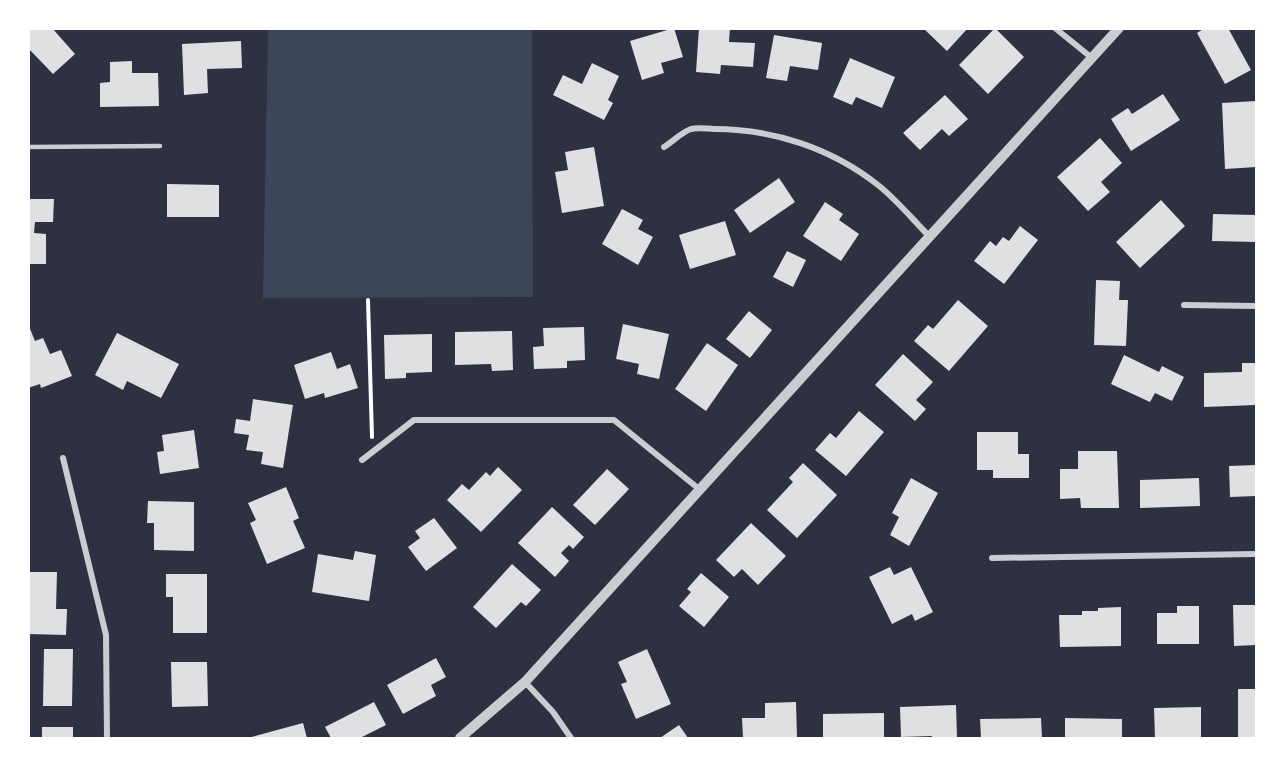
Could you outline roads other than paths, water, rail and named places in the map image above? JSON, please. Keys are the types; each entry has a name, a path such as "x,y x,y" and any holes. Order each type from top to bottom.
{"street":[{"path":"1055,28 1092,58"},
{"path":"460,738 525,682 699,489 931,238 1119,28"},
{"path":"664,147 691,129 734,129 788,139 849,165 868,178 897,202 931,238"},
{"path":"1184,305 1257,306"},
{"path":"362,460 414,420 614,420 699,489"},
{"path":"63,458 106,635 107,738"},
{"path":"992,558 1257,554"},
{"path":"525,682 553,712 571,738"}],"lane":[{"path":"28,147 160,146"}]}
